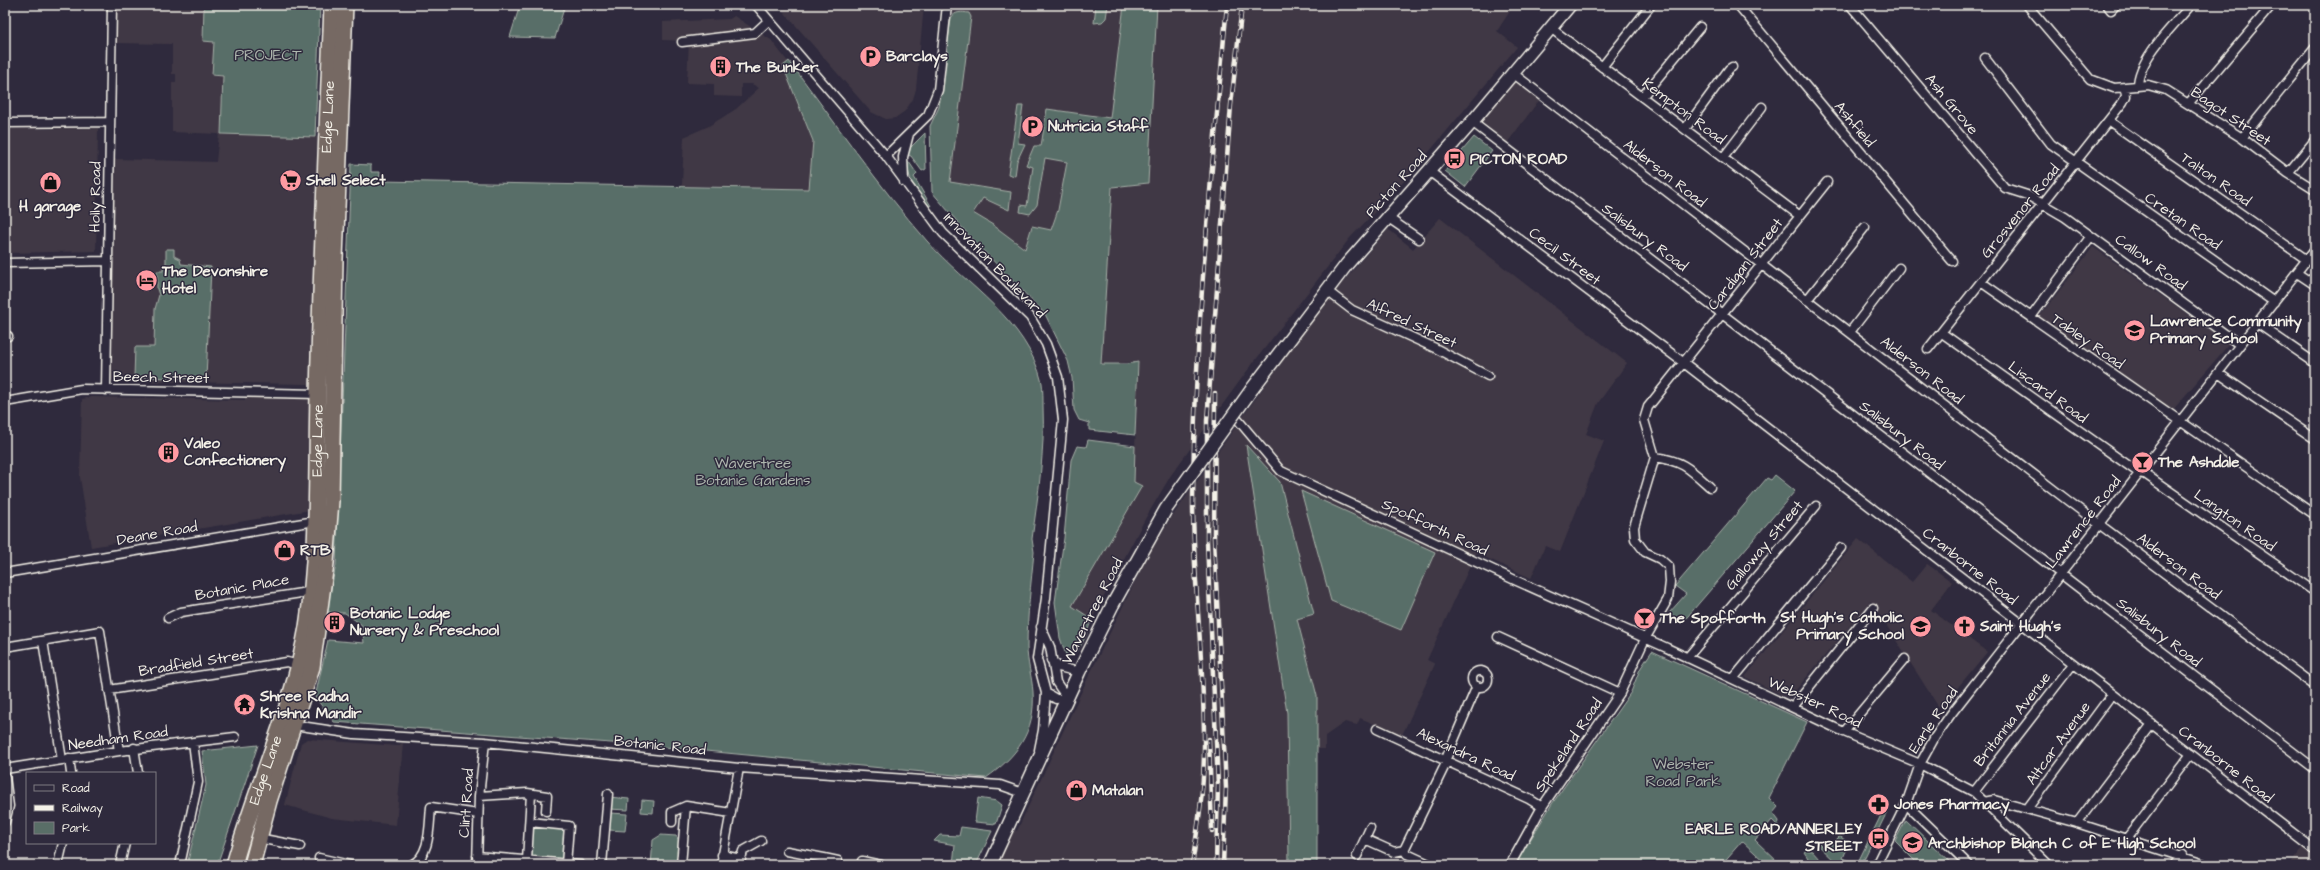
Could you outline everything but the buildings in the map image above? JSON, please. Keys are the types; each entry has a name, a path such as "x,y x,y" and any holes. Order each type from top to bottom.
{"highway":[{"name":"Edge Lane","path":"234,865 242,837 288,708 293,664 307,628 317,591 314,554 314,521 317,484 318,394 332,5"},
{"name":"Edge Lane","path":"252,865 258,838 312,667 317,591 331,501 332,346 345,5"}],"main road":[{"name":"Picton Road","path":"1252,389 1326,290 1387,217 1514,74 1570,5"},
{"name":"Wavertree Road","path":"990,865 1035,765 1113,604 1166,509 1252,389"}],"street":[{"name":"Holly Road","path":"106,390 112,5"},
{"name":"Innovation Boulevard","path":"756,5 886,156 943,233 1030,318 1046,344 1058,377 1063,420 1046,598 1037,659 1046,693 1043,730 1035,765"},
{"path":"886,156 928,115 938,90 947,5"},
{"path":"1602,67 1651,5"},
{"name":"Ashfield","path":"1738,5 1952,261"},
{"name":"Ash Grove","path":"1850,5 2005,188 2027,195 2044,204"},
{"name":"Bagot Street","path":"2027,5 2090,79 2106,86 2155,86 2166,90 2242,138 2288,173 2315,190"},
{"path":"2138,86 2138,77 2144,62 2191,5"},
{"path":"2188,104 2272,5"},
{"path":"682,42 749,35 755,33 769,20"},
{"path":"1642,97 1700,27"},
{"name":"Kempton Road","path":"1552,29 1800,216"},
{"path":"2242,138 2315,48"},
{"name":"Cretan Road","path":"1985,58 2052,144 2274,302"},
{"path":"1684,129 1732,67"},
{"name":"Alderson Road","path":"1514,74 2099,524 2315,686"},
{"name":"Grosvenor Road","path":"1928,349 2109,121 2126,96 2125,87"},
{"path":"1723,158 1762,107"},
{"name":"Talton Road","path":"2109,121 2307,260"},
{"path":"5,124 110,122"},
{"name":"Salisbury Road","path":"1472,122 2315,770"},
{"path":"904,182 903,157 909,134"},
{"path":"2288,173 2315,140"},
{"name":"Cecil Street","path":"1429,171 1684,363"},
{"name":"Cardigan Street","path":"1655,457 1644,420 1648,407 1827,182"},
{"name":"Callow Road","path":"2044,204 2091,236 2240,345"},
{"path":"1387,217 1419,239"},
{"path":"1807,300 1865,227"},
{"path":"2031,317 2091,236"},
{"name":"Lawrence Road","path":"2021,623 2315,249"},
{"path":"5,263 107,262"},
{"path":"1850,332 1899,268"},
{"path":"2297,273 2315,285"},
{"name":"Tabley Road","path":"1981,282 2179,422 2315,515"},
{"name":"Alfred Street","path":"1326,290 1352,310 1435,348 1488,376"},
{"path":"2257,323 2315,363"},
{"name":"Liscard Road","path":"1942,333 2139,473"},
{"name":"Cranborne Road","path":"1684,363 2315,850"},
{"path":"2218,373 2315,439"},
{"name":"Beech Street","path":"5,402 82,389 318,394"},
{"name":"Spofforth Road","path":"1234,414 1281,471 1645,639"},
{"path":"1655,457 1674,460 1687,466 1710,487"},
{"name":"Spekeland Road","path":"1510,865 1542,807 1620,693 1645,639 1668,599 1670,582 1669,567 1660,559 1645,552 1635,539 1634,527 1655,457"},
{"name":"Langton Road","path":"2139,473 2145,474 2315,592"},
{"name":"Galloway Street","path":"1687,658 1816,506"},
{"name":"Deane Road","path":"5,573 314,521"},
{"path":"1733,680 1841,548"},
{"name":"Botanic Place","path":"168,618 181,612 317,591"},
{"path":"1793,707 1873,608"},
{"name":"Earle Road","path":"1876,865 1906,804 1920,764 1935,737 1950,714 2021,623"},
{"path":"1041,626 1050,647 1056,682 1067,698 1056,699 1046,693"},
{"path":"5,647 100,631 119,751"},
{"path":"1498,637 1620,693"},
{"name":"Webster Road","path":"1645,639 1844,732 1920,764 1974,792 2049,865"},
{"path":"44,641 65,759 71,772"},
{"path":"1844,732 1905,659"},
{"path":"1052,660 1059,667 1079,672"},
{"name":"Bradfield Street","path":"110,690 293,664"},
{"name":"Britannia Avenue","path":"1974,792 2073,664"},
{"path":"1404,850 1446,761 1477,686"},
{"name":"Altcar Avenue","path":"2027,809 2112,694"},
{"path":"2077,823 2152,724"},
{"name":"Botanic Road","path":"294,725 354,734 485,742 739,768 1000,785 1022,793"},
{"name":"Alexandra Road","path":"1377,728 1529,799 1542,807"},
{"name":"Needham Road","path":"5,769 134,748 235,738"},
{"path":"180,865 198,782 193,742"},
{"name":"Clint Road","path":"477,865 479,796 485,742"},
{"path":"134,748 138,772"},
{"path":"2127,838 2191,754"},
{"path":"721,865 739,768"},
{"path":"5,777 9,806 5,822"},
{"path":"479,796 531,794 547,796 546,811"},
{"path":"527,860 531,794"},
{"path":"602,865 608,794"},
{"path":"1984,802 1994,800 2077,823 2183,855 2208,865"},
{"path":"1906,804 1969,865"},
{"path":"672,822 672,812 686,806 731,812"},
{"path":"681,865 686,806"},
{"path":"411,865 417,861 425,849 431,807 478,814"},
{"path":"530,822 569,826 566,864"},
{"path":"1357,856 1370,828"},
{"path":"258,838 300,846"},
{"path":"1365,839 1394,852 1404,850 1431,865"},
{"path":"722,855 741,858 743,851 761,841"},
{"path":"58,865 64,844"},
{"path":"120,865 126,844"},
{"path":"787,851 823,862 838,861"},
{"path":"2174,865 2183,855"},
{"path":"477,856 581,865"},
{"path":"319,858 329,863 350,865"},
{"path":"862,861 881,865"}],"shaded area":[{"path":"118,5 204,5 203,41 214,41 212,75 223,76 221,134 320,137 310,384 113,381 110,378 114,159 216,162 219,134 172,132 172,83 176,83 176,74 172,74 172,44 116,43"},
{"name":"Barclays","path":"778,5 924,5 916,89 913,99 905,111 895,118 886,119 871,112"},
{"path":"952,5 1124,5 1110,118 1058,210 1051,230 1025,249 993,225 973,214 983,197 950,182 971,17 953,14 951,18"},
{"path":"1157,5 1514,5 1497,31 1517,47 1408,177 1349,239 1247,371 1171,475 1145,519 1092,619 1072,606 1142,486 1134,482 1138,362 1101,364 1112,187 1148,183"},
{"path":"734,16 771,40 788,62 783,66 813,141 810,189 682,186 684,137 709,126 736,109 759,88 752,84 741,84 741,97 714,96 714,84 687,83 689,41 663,40 663,22 730,19"},
{"path":"1514,83 1518,83 1540,99 1507,143 1481,121"},
{"path":"98,128 96,251 5,253 5,129"},
{"path":"1440,218 1627,363 1598,403 1586,434 1604,441 1560,552 1545,546 1531,578 1476,553 1427,660 1435,664 1402,735 1360,718 1357,725 1345,722 1325,736 1325,749 1316,749 1317,696 1297,619 1314,614 1280,482 1247,445 1287,713 1289,865 997,865 1014,830 1017,831 1087,680 1147,557 1169,521 1312,319 1388,229 1413,249"},
{"name":"Lawrence Community Primary School","path":"2093,247 2229,344 2172,411 2039,317"},
{"name":"Valeo Confectionery","path":"245,396 306,397 311,400 310,510 91,547 80,477 82,399 92,397 245,400"},
{"name":"St Hugh's Catholic Primary School","path":"1858,539 1912,582 1927,564 1952,582 1931,610 1987,652 1940,709 1871,601 1789,698 1745,677"},
{"path":"307,739 397,746 403,743 396,825 332,818 285,805 301,743"},
{"path":"2315,837 2315,865 2289,865 2304,847"}],"green space":[{"name":"PROJECT","path":"204,5 320,5 315,137 221,134 223,76 212,75 214,42 203,41"},
{"path":"520,5 565,5 555,38 510,37"},
{"path":"1096,5 1108,5 1106,18 1102,22 1094,23"},
{"path":"1124,5 1157,5 1148,183 1112,187 1101,364 1127,364 1138,362 1135,435 1089,430 1089,423 1079,420 1074,410 1072,378 1068,361 1045,314 972,239 932,192 930,126 939,107 951,18 957,13 969,13 971,17 950,182 1011,192 1009,210 983,198 973,213 993,225 1025,249 1032,226 1051,230 1058,210 1067,162 1045,158 1037,205 1030,214 1020,212 1021,205 1027,206 1033,167 1026,165 1034,146 1041,146 1047,109 1110,118"},
{"name":"Wavertree Botanic Gardens","path":"789,61 873,175 927,241 1010,322 1023,340 1034,360 1042,383 1043,440 1032,539 1034,552 1027,635 1027,653 1033,692 1033,706 1031,719 1022,742 1015,752 997,770 986,778 664,747 334,722 315,697 328,640 364,643 362,625 345,613 326,612 336,565 351,164 371,165 371,172 380,172 379,181 809,189 813,141 783,66"},
{"path":"1018,106 1023,106 1018,143 1025,144 1017,161 1015,176 1008,174"},
{"path":"925,133 926,169 922,171 911,156 907,155 910,148"},
{"path":"1474,137 1492,151 1465,187 1445,171"},
{"path":"906,162 909,162 917,174 914,177 931,206 928,206 911,181"},
{"path":"166,249 174,249 174,256 180,259 181,264 211,267 206,379 134,377 135,347 154,347 155,309 159,295 157,289 157,271 163,271 163,266 166,266"},
{"path":"1088,440 1135,446 1134,482 1142,486 1072,606 1092,619 1080,647 1076,652 1066,655 1060,638 1055,602 1064,538 1071,460 1077,446 1086,447"},
{"path":"1246,445 1280,482 1314,614 1297,619 1317,696 1317,865 1289,865 1287,713"},
{"path":"1775,475 1795,491 1682,623 1675,620 1669,613 1686,594 1675,586 1767,478 1771,480"},
{"path":"1301,491 1435,552 1401,630 1331,601"},
{"name":"Webster Road Park","path":"1652,651 1807,722 1769,798 1778,807 1773,813 1779,821 1778,826 1772,820 1755,840 1781,865 1768,865 1742,841 1721,865 1515,865 1552,804 1631,692 1640,669"},
{"path":"258,745 217,865 187,865 206,785 202,751"},
{"path":"609,797 629,799 628,810 608,809"},
{"path":"978,798 997,801 1002,805 996,824 975,822"},
{"path":"642,800 654,801 653,813 641,812"},
{"path":"1885,807 1888,810 1861,865 1839,865 1815,842 1816,840 1826,850 1840,836 1849,844 1843,858 1857,864"},
{"path":"610,813 627,814 625,831 609,830"},
{"name":"Archbishop Blanch C of E High School","path":"1906,820 1953,865 1914,865 1916,862 1895,841"},
{"path":"532,823 564,826 567,830 564,857 560,860 529,857"},
{"path":"961,827 992,831 976,865 953,865 955,845 934,841 940,835 959,836"},
{"path":"661,835 676,836 679,840 677,865 651,865 653,840"},
{"path":"1807,850 1812,851 1820,860 1815,865 1803,865 1808,858 1804,852"}],"railway":[{"path":"1192,865 1202,793 1204,764 1203,687 1195,564 1193,502 1194,440 1200,315 1227,5"},
{"path":"1216,865 1218,785 1207,542 1207,421 1231,105 1242,5"},
{"path":"1215,393 1214,538 1226,788 1223,865"},
{"path":"1209,739 1212,831"}],"place":[{"name":"Barclays","path":"871,56"},
{"name":"The Bunker","path":"720,67"},
{"name":"Nutricia Staff","path":"1032,126"},
{"name":"PICTON ROAD","path":"1454,159"},
{"name":"Shell Select","path":"290,180"},
{"name":"H garage","path":"50,183"},
{"name":"The Devonshire Hotel","path":"146,280"},
{"name":"Lawrence Community Primary School","path":"2134,330"},
{"name":"Valeo Confectionery","path":"169,452"},
{"name":"The Ashdale","path":"2142,462"},
{"name":"RTB","path":"284,550"},
{"name":"The Spofforth","path":"1644,618"},
{"name":"Botanic Lodge Nursery & Preschool","path":"335,622"},
{"name":"St Hugh's Catholic Primary School","path":"1920,626"},
{"name":"Saint Hugh's","path":"1964,626"},
{"name":"Shree Radha Krishna Mandir","path":"244,705"},
{"name":"Matalan","path":"1077,790"},
{"name":"Jones Pharmacy","path":"1878,804"},
{"name":"EARLE ROAD/ANNERLEY STREET","path":"1878,838"},
{"name":"Archbishop Blanch C of E High School","path":"1913,843"}]}
